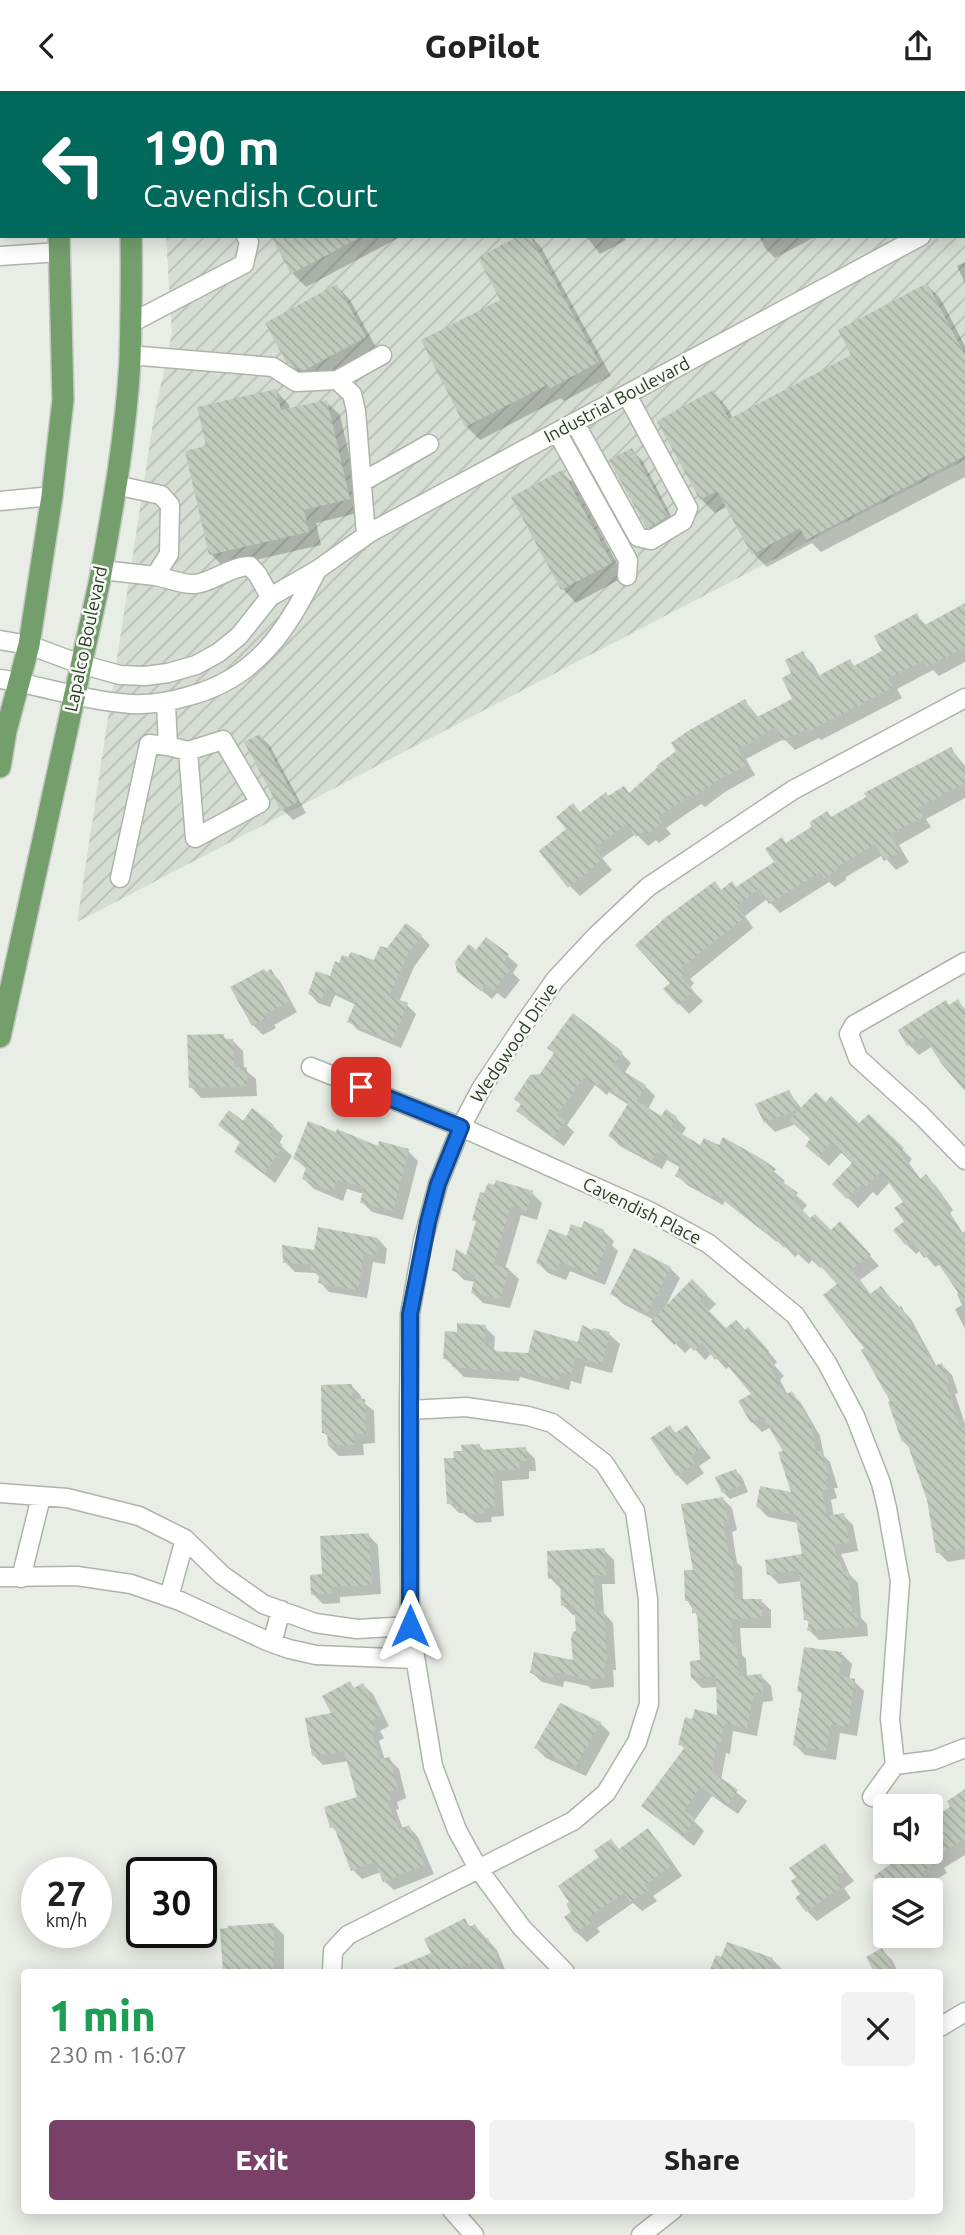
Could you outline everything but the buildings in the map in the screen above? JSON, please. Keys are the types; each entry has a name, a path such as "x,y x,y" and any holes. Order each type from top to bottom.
{"main road":[{"path":"120,238 131,258"},
{"name":"Lapalco Boulevard","path":"0,1037 102,570 116,485 130,355 131,238"},
{"path":"0,767 10,681 29,645 52,496 62,400 59,244"}],"street":[{"path":"131,323 244,264 249,242 247,238"},
{"name":"Industrial Boulevard","path":"0,639 29,645 120,675 168,673 196,665 218,653 239,636 270,597 317,570 366,535 917,238"},
{"path":"0,255 59,244"},
{"path":"130,355 273,367 296,382 337,380 382,355"},
{"path":"337,380 352,394 356,411 366,535"},
{"path":"575,423 638,537 651,540 683,521 688,508 627,395"},
{"path":"557,432 628,559 627,576"},
{"path":"362,482 429,444"},
{"path":"116,485 161,495 170,505 169,554 155,576"},
{"path":"0,501 52,496"},
{"path":"102,570 155,576 191,585 242,566 250,566 270,597"},
{"name":"Industrial Boulevard","path":"10,681 131,704 166,704 227,683 254,663 275,641 297,610 317,570"},
{"name":"Wedgwood Drive","path":"562,1969 523,1928 479,1870 457,1830 433,1766 415,1659 410,1626 410,1314 423,1241 438,1184 461,1127 481,1089 555,980 596,936 648,887 793,790 964,702"},
{"path":"166,704 168,746"},
{"path":"120,878 149,744 188,751 223,740 260,803 195,838 188,751"},
{"path":"965,962 854,1024 849,1034 858,1058 921,1115 965,1160"},
{"name":"Cavendish Place","path":"311,1067 461,1127 649,1211 709,1244 794,1315 827,1363 855,1416 881,1483 900,1581 890,1719 895,1765"},
{"path":"332,1969 333,1951 348,1935 573,1821 606,1793 637,1742 649,1704 648,1599 635,1511 604,1463 552,1423 528,1416 466,1408 409,1410"},
{"path":"0,1493 67,1497 139,1515 184,1539 222,1575 263,1604 315,1623 357,1629 410,1626"},
{"path":"22,1578 41,1497"},
{"path":"169,1597 184,1539"},
{"path":"0,1577 77,1576 131,1584 169,1597 272,1643 316,1655 415,1659"},
{"path":"272,1643 281,1610"},
{"path":"872,1797 895,1765 934,1760 965,1748"},
{"path":"943,2025 965,2012"},
{"path":"456,2214 474,2235"},
{"path":"641,2235 668,2214"}],"shaded area":[{"path":"166,238 965,238 965,460 77,922 154,416 172,333"}],"route":[{"path":"361,1087 461,1127 438,1184 423,1241 410,1314 410,1626"}]}
